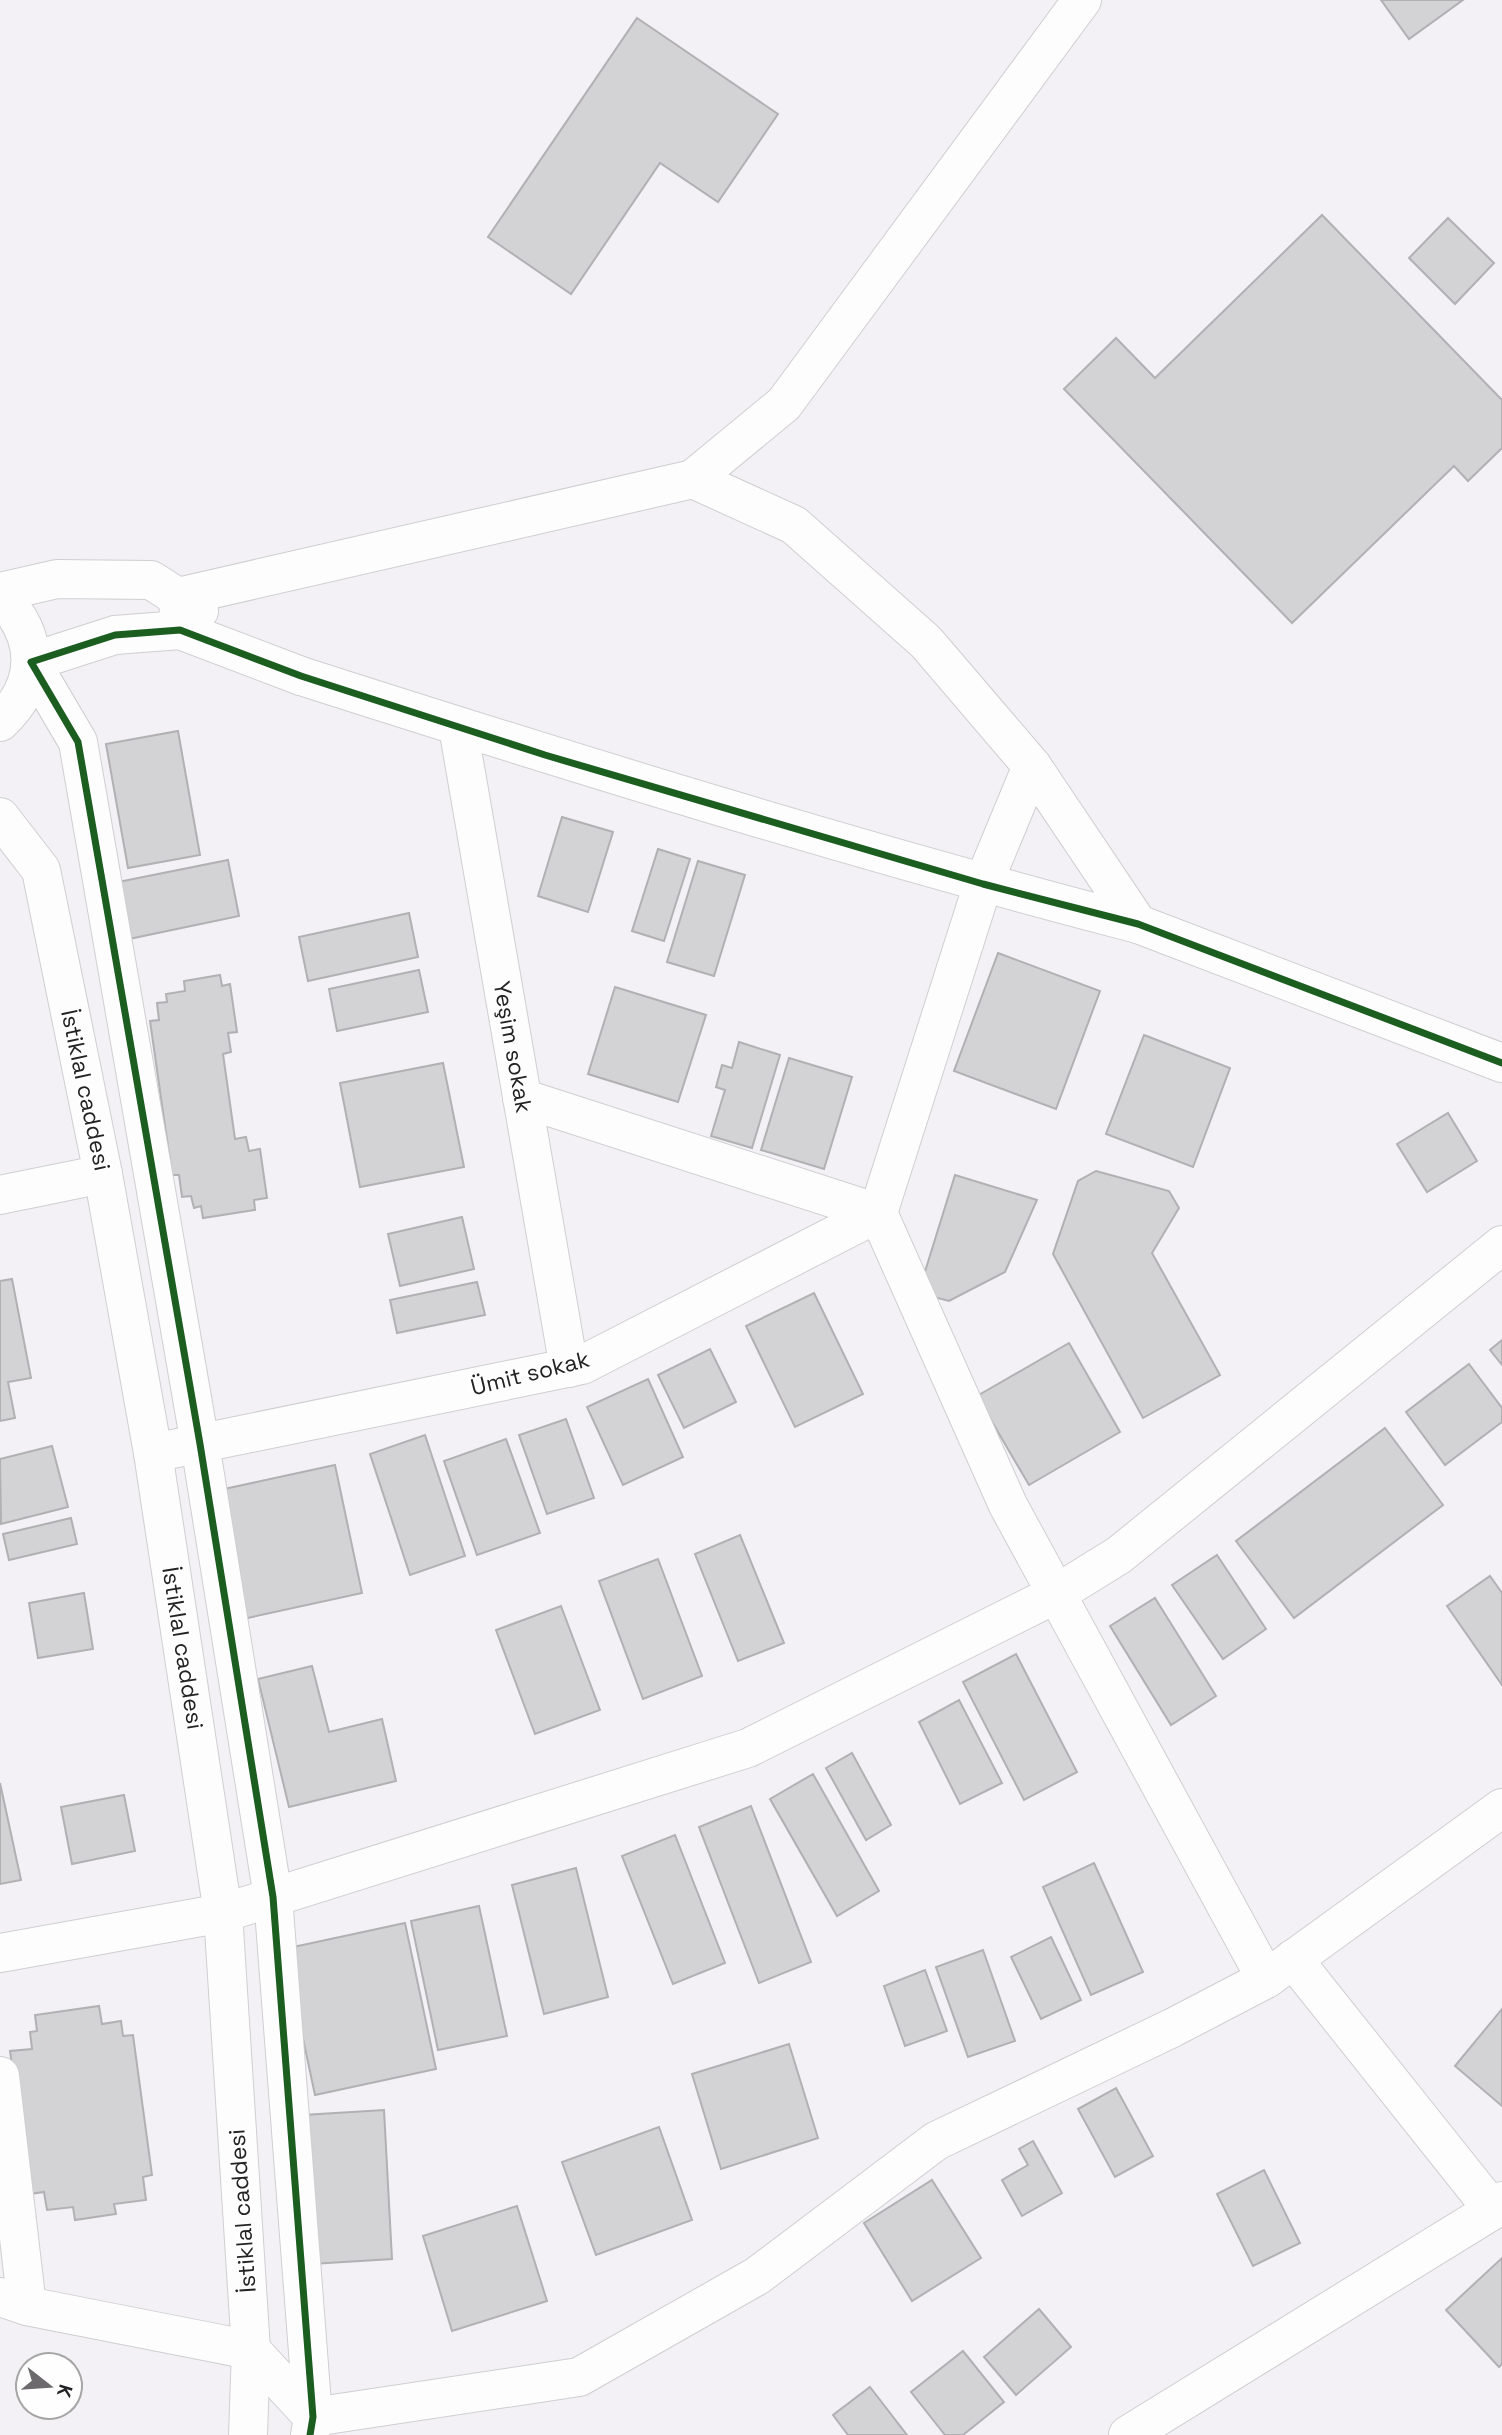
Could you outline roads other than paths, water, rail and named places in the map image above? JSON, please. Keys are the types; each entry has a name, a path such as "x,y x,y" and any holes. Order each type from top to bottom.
{"street":[{"path":"31,662 179,613 693,479 785,404 1082,0"},
{"path":"693,479 794,525 926,642 1032,765 1138,924"},
{"path":"0,722 13,710 26,687 31,662 28,635 16,612 0,594 57,579 151,580 179,613 301,676 545,755 983,884 1138,924 1502,1063"},
{"path":"31,662 78,742 200,1444 273,1897 312,2426"},
{"name":"Yeşim sokak","path":"458,727 569,1368"},
{"path":"1032,765 983,884 878,1213 1008,1505 1056,1594 1279,1969 1497,2205 1128,2435"},
{"name":"İstiklal caddesi","path":"0,817 41,870 103,1174 153,1453 223,1913 251,2350 248,2435"},
{"path":"522,1098 878,1213"},
{"path":"0,1195 103,1174"},
{"name":"Ümit sokak","path":"153,1453 582,1366 878,1213"},
{"path":"0,1954 223,1913 748,1748 1056,1594 1119,1555 1502,1245"},
{"path":"312,2426 579,2377 757,2276 936,2141 1172,2028 1279,1969 1493,1825"},
{"path":"0,2076 13,2301 251,2350 312,2426"}]}
